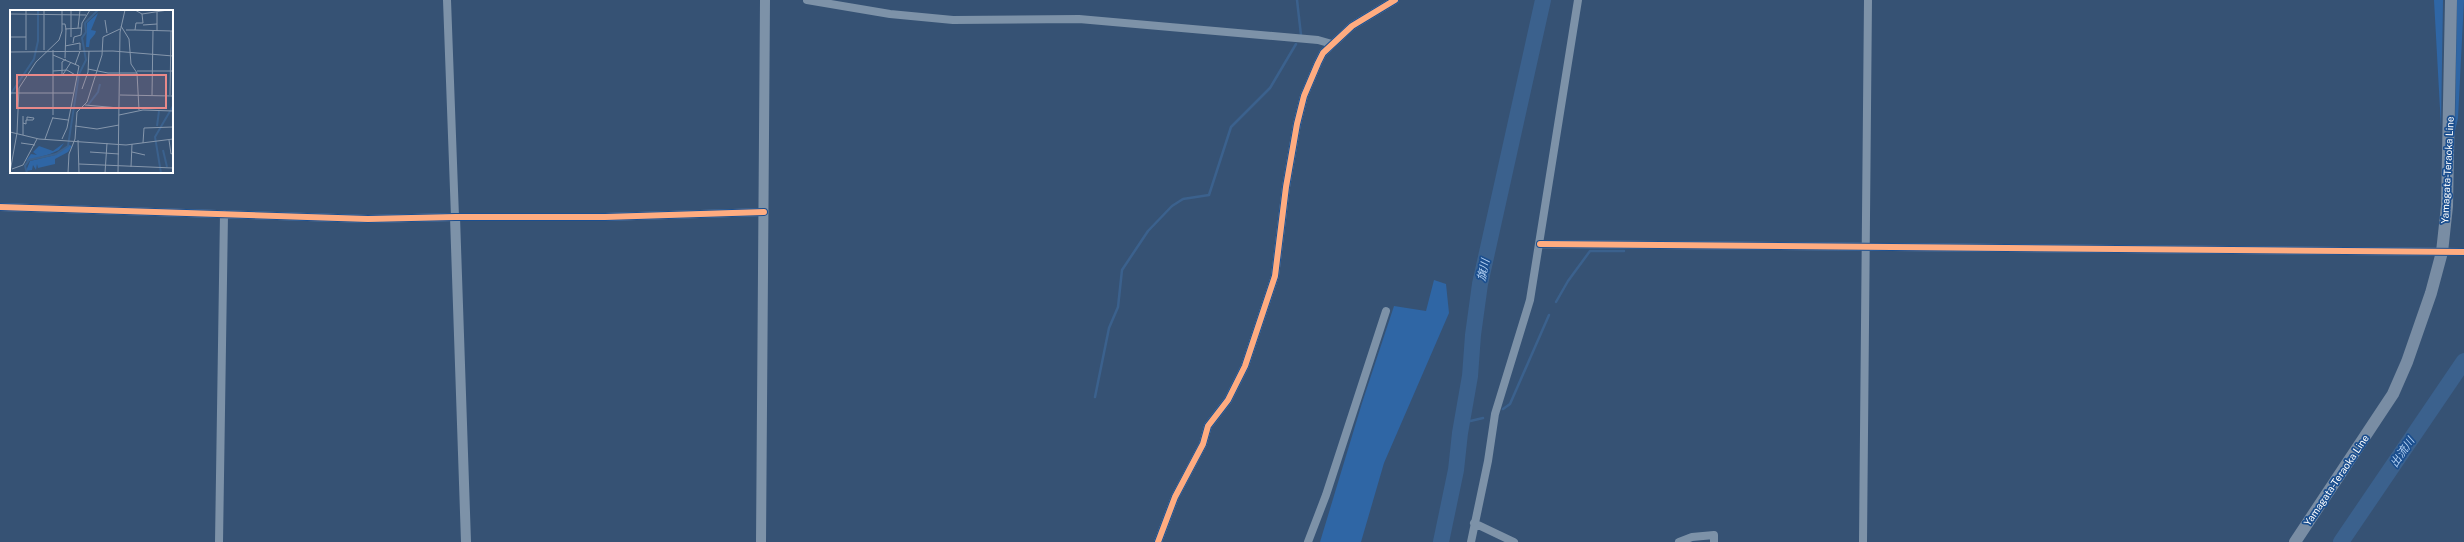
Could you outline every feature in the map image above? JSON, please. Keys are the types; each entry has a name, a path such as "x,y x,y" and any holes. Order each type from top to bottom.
{"main road":[{"name":"Yamagata-Teraoka Line","path":"2295,542 2393,394 2421,326 2442,252 2449,176 2451,0"}],"street":[{"path":"447,0 466,542"},
{"path":"761,542 765,0"},
{"path":"807,0 890,14 953,20 998,22 1079,19 1318,40 1332,44"},
{"path":"1158,542 1175,497 1204,444 1208,426 1228,400 1245,366 1275,276 1286,187 1304,96 1318,63 1332,44 1352,26 1395,0"},
{"path":"1471,542 1488,462 1495,414 1530,300 1578,0"},
{"path":"1863,542 1868,0"},
{"path":"0,206 343,219 605,217 764,212"},
{"path":"219,542 224,214"},
{"path":"1540,244 2464,252"},
{"path":"1308,542 1326,495 1386,311"},
{"path":"1474,523 1514,542"},
{"path":"1679,542 1692,537 1714,535 1714,542"}],"shaded area":[{"path":"2434,0 2443,0 2441,127"},
{"path":"2457,0 2464,0 2458,118 2455,131"},
{"path":"1434,280 1446,284 1449,313 1384,463 1361,542 1320,542 1362,403 1394,306 1426,311"}],"waterway":[{"path":"1297,0 1301,35"},
{"name":"旗川","path":"1441,542 1456,470 1460,433 1470,376 1473,335 1480,284 1543,0"},
{"path":"1095,397 1109,328 1118,307 1122,270 1148,231 1172,206 1183,199 1209,195 1231,127 1270,88 1296,44"},
{"path":"1556,302 1568,281 1590,251 1624,251"},
{"path":"1503,409 1510,404 1549,315"},
{"name":"出流川","path":"2341,542 2464,361"},
{"path":"1462,423 1483,418"}],"cycle path":[{"path":"1158,542 1175,497 1203,444 1208,426 1228,400 1245,366 1275,276 1286,187 1297,124 1304,96 1318,63 1323,53 1352,26 1395,0"},
{"path":"0,207 368,219 455,217 605,217 764,212"},
{"path":"1540,244 2464,252"}]}
